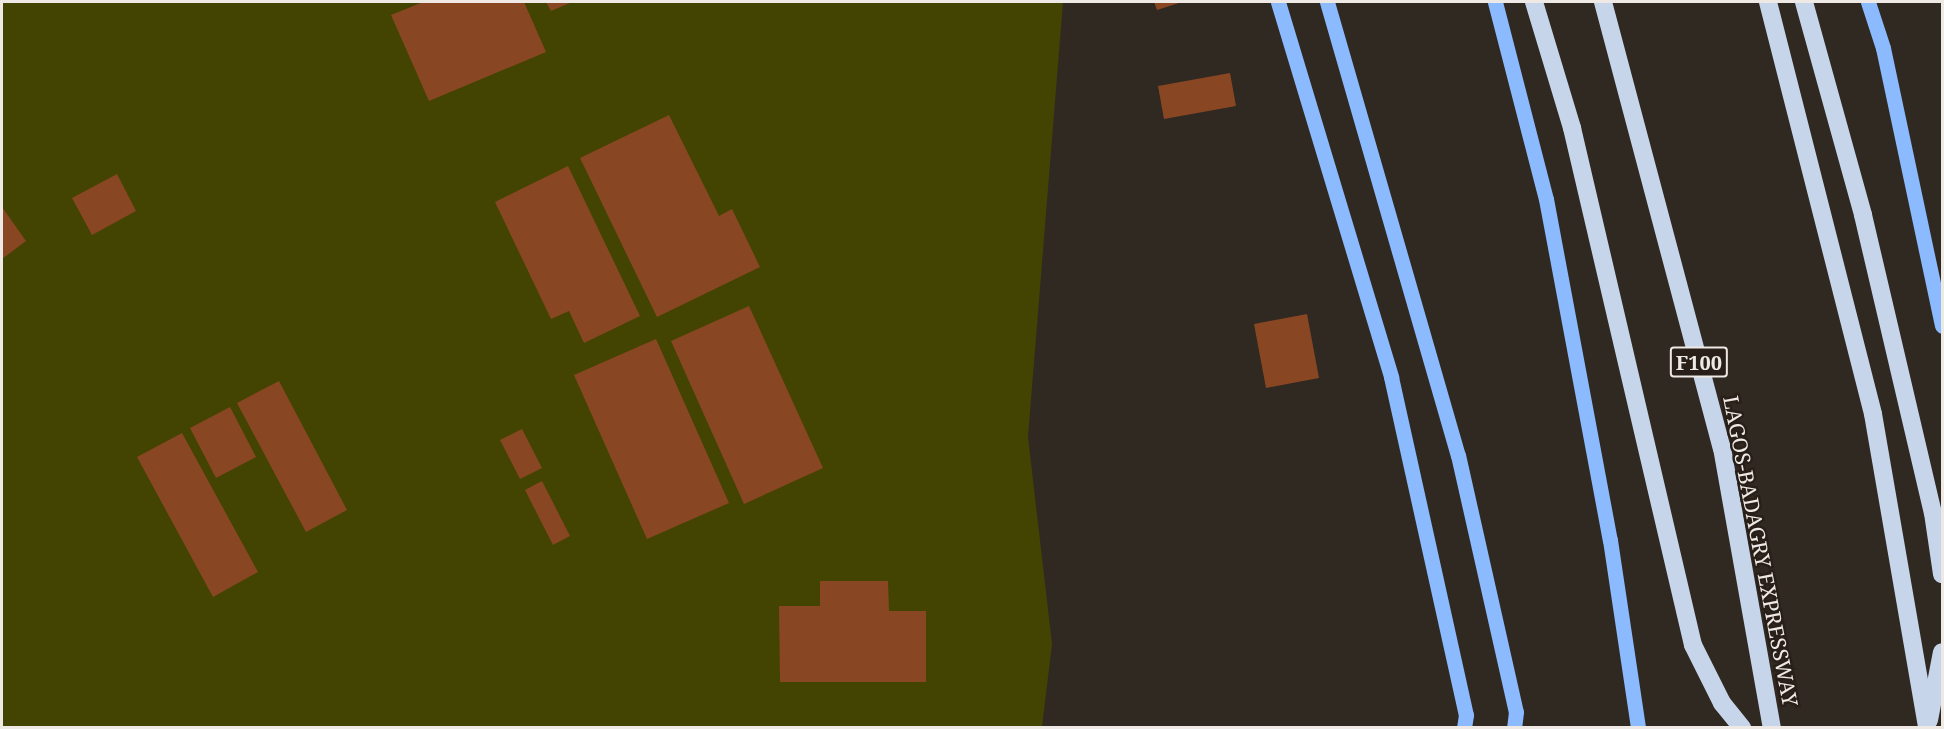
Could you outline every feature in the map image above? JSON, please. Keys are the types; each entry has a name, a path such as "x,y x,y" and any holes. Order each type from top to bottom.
{"highway":[{"path":"1534,2 1572,128 1693,645 1722,703 1742,728"},
{"name":"LAGOS-BADAGRY EXPRESSWAY","path":"1603,2 1722,448 1772,728"},
{"path":"1768,2 1873,414 1927,728"},
{"path":"1804,2 1819,51 1893,341 1933,513 1942,574"},
{"path":"1927,728 1942,652"}],"main road":[{"path":"1278,2 1339,196 1391,377 1466,715 1464,728"},
{"path":"1327,2 1458,455 1516,712 1514,728"},
{"path":"1495,2 1546,199 1610,540 1638,728"},
{"path":"1868,2 1883,48 1942,326"}],"shaded area":[{"path":"2,2 1063,2 1028,437 1052,644 1042,727 2,727"}],"building":[{"path":"423,2 524,2 546,52 429,101 391,15"},
{"path":"546,2 572,2 551,11"},
{"path":"1154,2 1182,2 1157,10"},
{"path":"1230,73 1236,106 1164,119 1158,86"},
{"path":"669,115 719,216 732,209 760,267 657,317 580,158"},
{"path":"568,166 640,316 584,343 569,311 551,319 495,202"},
{"path":"117,174 136,211 92,235 72,198"},
{"path":"2,207 26,241 2,259"},
{"path":"749,306 823,468 744,504 671,341"},
{"path":"1307,314 1319,378 1266,388 1254,324"},
{"path":"656,339 729,503 647,539 574,375"},
{"path":"279,381 347,510 306,532 237,403"},
{"path":"230,407 256,457 216,478 190,428"},
{"path":"522,429 542,468 520,479 500,440"},
{"path":"182,433 258,572 213,597 137,457"},
{"path":"542,481 570,536 553,545 525,490"},
{"path":"820,581 888,581 889,611 926,611 926,682 780,682 779,606 820,606"}]}
